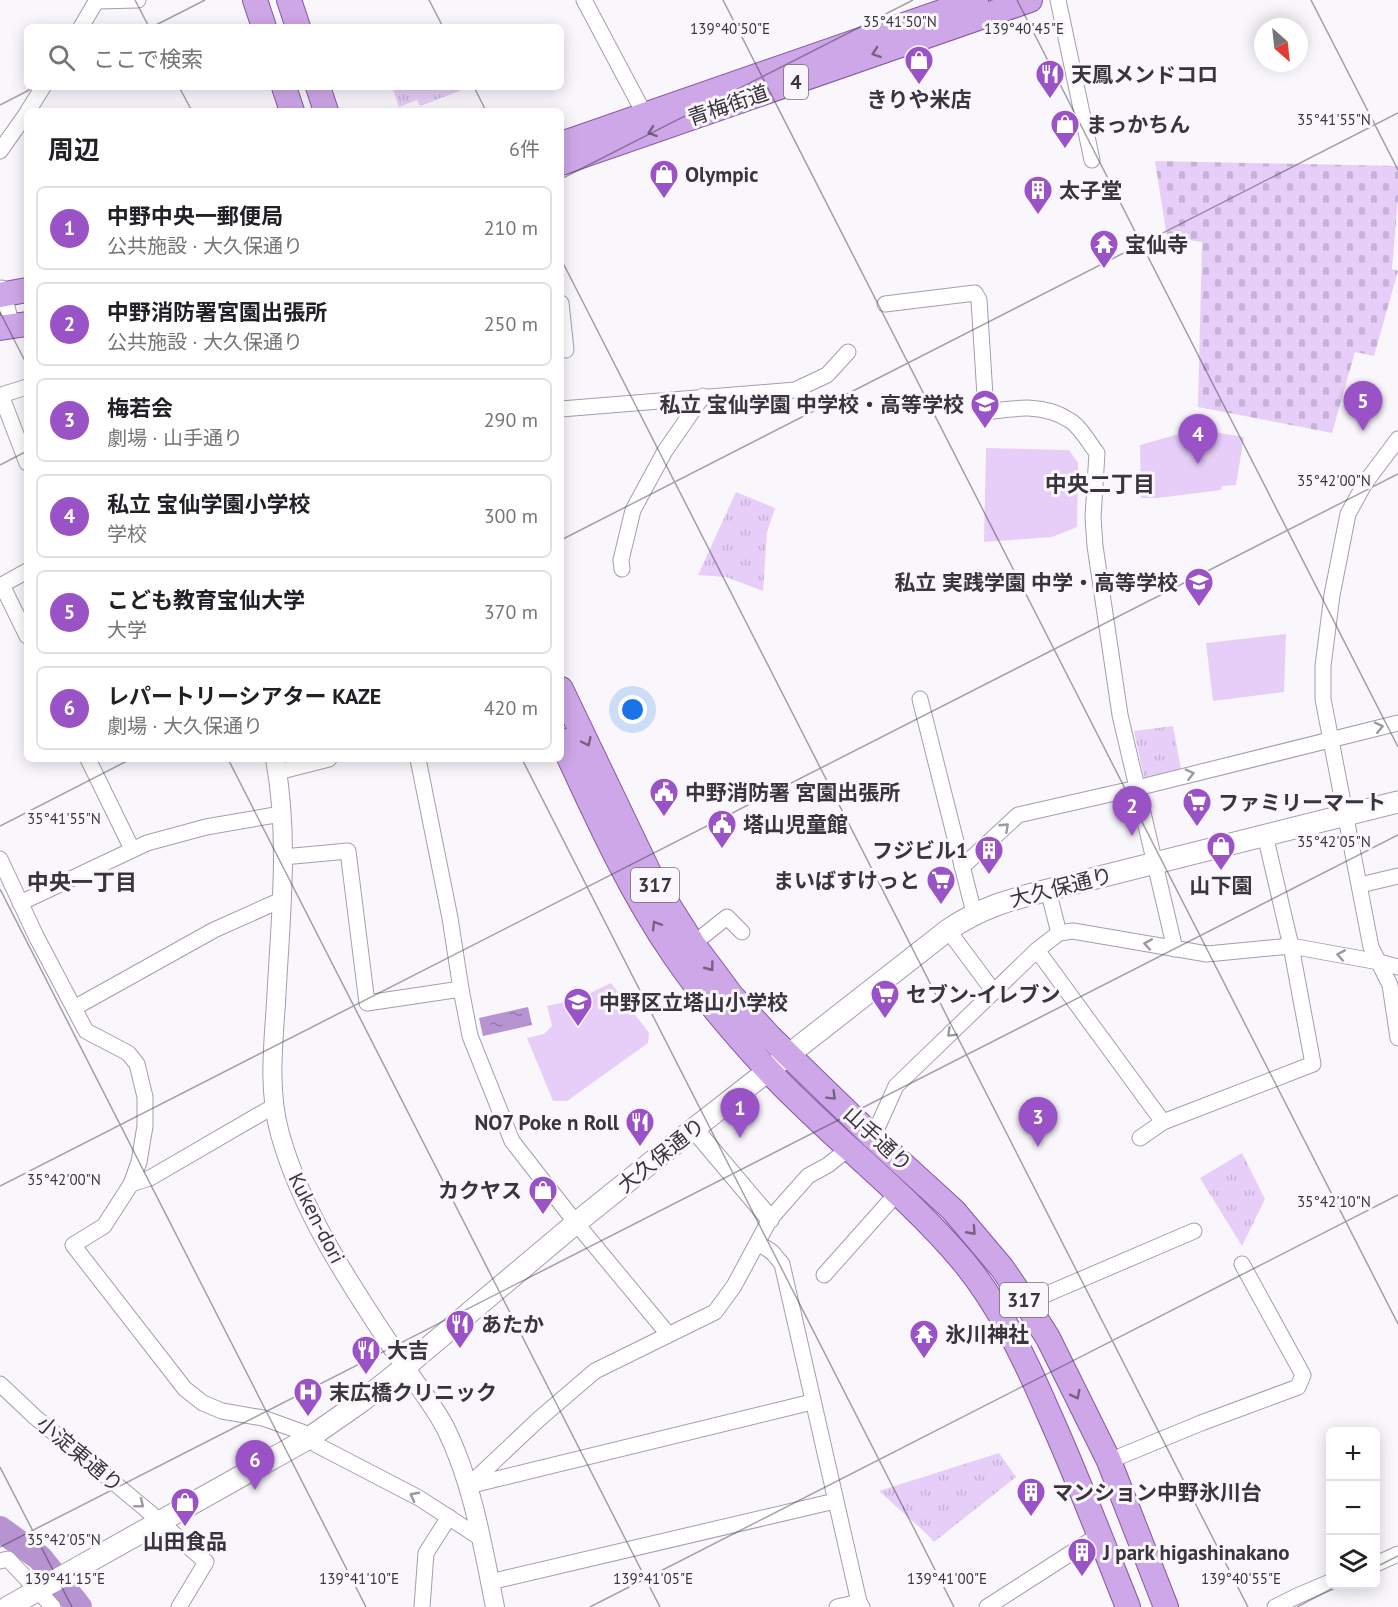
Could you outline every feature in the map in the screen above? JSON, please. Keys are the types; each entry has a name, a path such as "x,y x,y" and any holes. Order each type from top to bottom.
{"main road":[{"path":"255,0 263,24"},
{"path":"289,0 297,24"},
{"name":"青梅街道","path":"564,143 976,0"},
{"name":"青梅街道","path":"564,162 1030,0"},
{"path":"285,90 291,108"},
{"path":"319,90 325,108"},
{"path":"1,291 24,290"},
{"name":"山手通り","path":"564,695 653,882 693,945 731,996 873,1137 953,1210 995,1259 1026,1303 1048,1338 1109,1461 1166,1607"},
{"name":"山手通り","path":"564,746 621,867 673,954 714,1009 769,1071 848,1149 898,1192 963,1262 1000,1314 1023,1354 1065,1450 1128,1607"},
{"name":"大久保通り","path":"8,1607 309,1438 405,1367 576,1223 694,1129 948,930 974,913 1003,902 1048,890 1398,802"}],"street":[{"path":"83,24 97,0 138,0"},
{"path":"584,0 645,116"},
{"path":"1058,0 1092,160"},
{"path":"30,108 41,90"},
{"path":"0,151 24,116"},
{"path":"1,291 13,326"},
{"path":"885,304 975,293 979,300 986,412 1019,407 1038,407 1071,420 1097,453 1093,517 1095,546 1120,715 1175,949"},
{"path":"564,331 566,350"},
{"path":"564,409 795,390 827,375 848,352"},
{"path":"24,388 1,395 24,455"},
{"path":"622,569 621,560 633,510 665,451 703,396"},
{"path":"1398,439 1365,483 1348,514 1332,595 1323,666 1323,699 1371,947 1390,985 1398,1038"},
{"path":"24,573 1,586 24,630"},
{"path":"920,699 974,913"},
{"path":"962,867 1018,815 1398,723"},
{"path":"89,762 132,849"},
{"path":"276,766 306,762"},
{"path":"419,762 450,918 470,1036 512,1141 668,1334"},
{"name":"Kuken-dori","path":"276,766 283,857 272,1069 274,1106 285,1150 298,1189 348,1278 445,1427 468,1485 482,1539 495,1607"},
{"path":"20,903 132,849 206,827 280,814"},
{"path":"1140,1138 1163,1122 1313,1064 1291,946 1265,835"},
{"path":"283,857 348,851 367,1003 461,989"},
{"path":"0,859 86,1031 128,1053 137,1064 145,1097 145,1126 139,1162 131,1184 104,1226 73,1245 185,1389 203,1403 222,1411 263,1418 302,1432 317,1445 419,1498 482,1539"},
{"path":"1360,885 1398,876"},
{"path":"1048,890 1059,933"},
{"path":"74,1008 214,930 281,900"},
{"path":"693,945 727,917 742,932"},
{"path":"948,930 994,992"},
{"path":"873,1137 896,1086 1037,950 1059,933 1073,931 1207,954 1291,946 1398,967"},
{"path":"1037,950 1163,1122"},
{"path":"131,1184 150,1178 274,1106"},
{"path":"694,1129 770,1219"},
{"path":"468,1485 595,1371 715,1312 734,1286 770,1219 808,1176 828,1165 848,1149"},
{"path":"824,1275 898,1192"},
{"path":"1026,1303 1194,1231"},
{"path":"758,1243 772,1252 782,1264 860,1604 837,1607"},
{"path":"1109,1461 1201,1423 1298,1387 1303,1375 1242,1264"},
{"name":"小淀東通り","path":"0,1384 206,1562 179,1607"},
{"path":"468,1485 812,1402"},
{"path":"490,1582 835,1501"},
{"path":"422,1607 426,1553 449,1517"},
{"path":"987,1607 1099,1535"},
{"path":"1380,1562 1398,1554"},
{"path":"0,1561 8,1559 40,1589 53,1607"},
{"path":"1275,1607 1326,1584"}],"green space":[{"path":"393,90 462,90 420,106 417,100 399,107"},
{"path":"1155,161 1398,166 1398,198 1392,269 1398,271 1374,356 1355,352 1332,433 1198,407 1202,242 1167,237"},
{"path":"1196,429 1244,437 1236,485 1222,486 1221,490 1141,498 1140,445"},
{"path":"986,448 1069,450 1078,463 1077,527 1052,537 984,542"},
{"path":"736,492 775,508 767,532 763,591 726,577 698,575"},
{"path":"1286,634 1284,692 1213,701 1206,643"},
{"path":"1173,726 1181,769 1144,778 1134,731"},
{"path":"611,983 649,1033 648,1043 567,1101 553,1101 527,1038 544,1034 552,1026 547,1006 578,999"},
{"path":"1242,1153 1265,1199 1242,1246 1200,1178"},
{"path":"999,1453 1016,1477 934,1542 879,1491"}],"water":[{"path":"528,1007 532,1025 483,1036 479,1018"}],"waterway":[{"path":"0,1529 40,1558 79,1607"}],"place":[{"name":"きりや米店","path":"919,86"},
{"name":"天鳳メンドコロ","path":"1050,100"},
{"name":"まっかちん","path":"1065,150"},
{"name":"Olympic","path":"664,200"},
{"name":"太子堂","path":"1038,216"},
{"name":"宝仙寺","path":"1104,270"},
{"name":"私立 宝仙学園 中学校・高等学校","path":"985,430"},
{"name":"こども教育宝仙大学","path":"1363,431"},
{"name":"私立 宝仙学園小学校","path":"1198,464"},
{"name":"私立 実践学園 中学・高等学校","path":"1199,608"},
{"name":"中野消防署 宮園出張所","path":"664,818"},
{"name":"ファミリーマート","path":"1197,828"},
{"name":"中野消防署宮園出張所","path":"1132,836"},
{"name":"塔山児童館","path":"722,850"},
{"name":"山下園","path":"1221,872"},
{"name":"フジビル1","path":"989,876"},
{"name":"まいばすけっと","path":"941,906"},
{"name":"セブン-イレブン","path":"885,1020"},
{"name":"中野区立塔山小学校","path":"578,1028"},
{"name":"中野中央一郵便局","path":"740,1138"},
{"name":"梅若会","path":"1038,1147"},
{"name":"NO7 Poke n Roll","path":"640,1148"},
{"name":"カクヤス","path":"543,1216"},
{"name":"あたか","path":"460,1350"},
{"name":"氷川神社","path":"924,1360"},
{"name":"大吉","path":"366,1376"},
{"name":"末広橋クリニック","path":"308,1418"},
{"name":"レパートリーシアター KAZE","path":"255,1490"},
{"name":"マンション中野氷川台","path":"1031,1518"},
{"name":"山田食品","path":"185,1528"},
{"name":"J park higashinakano","path":"1082,1578"}],"district":[{"name":"中央二丁目","path":"1100,484"},
{"name":"中央一丁目","path":"82,882"}]}
